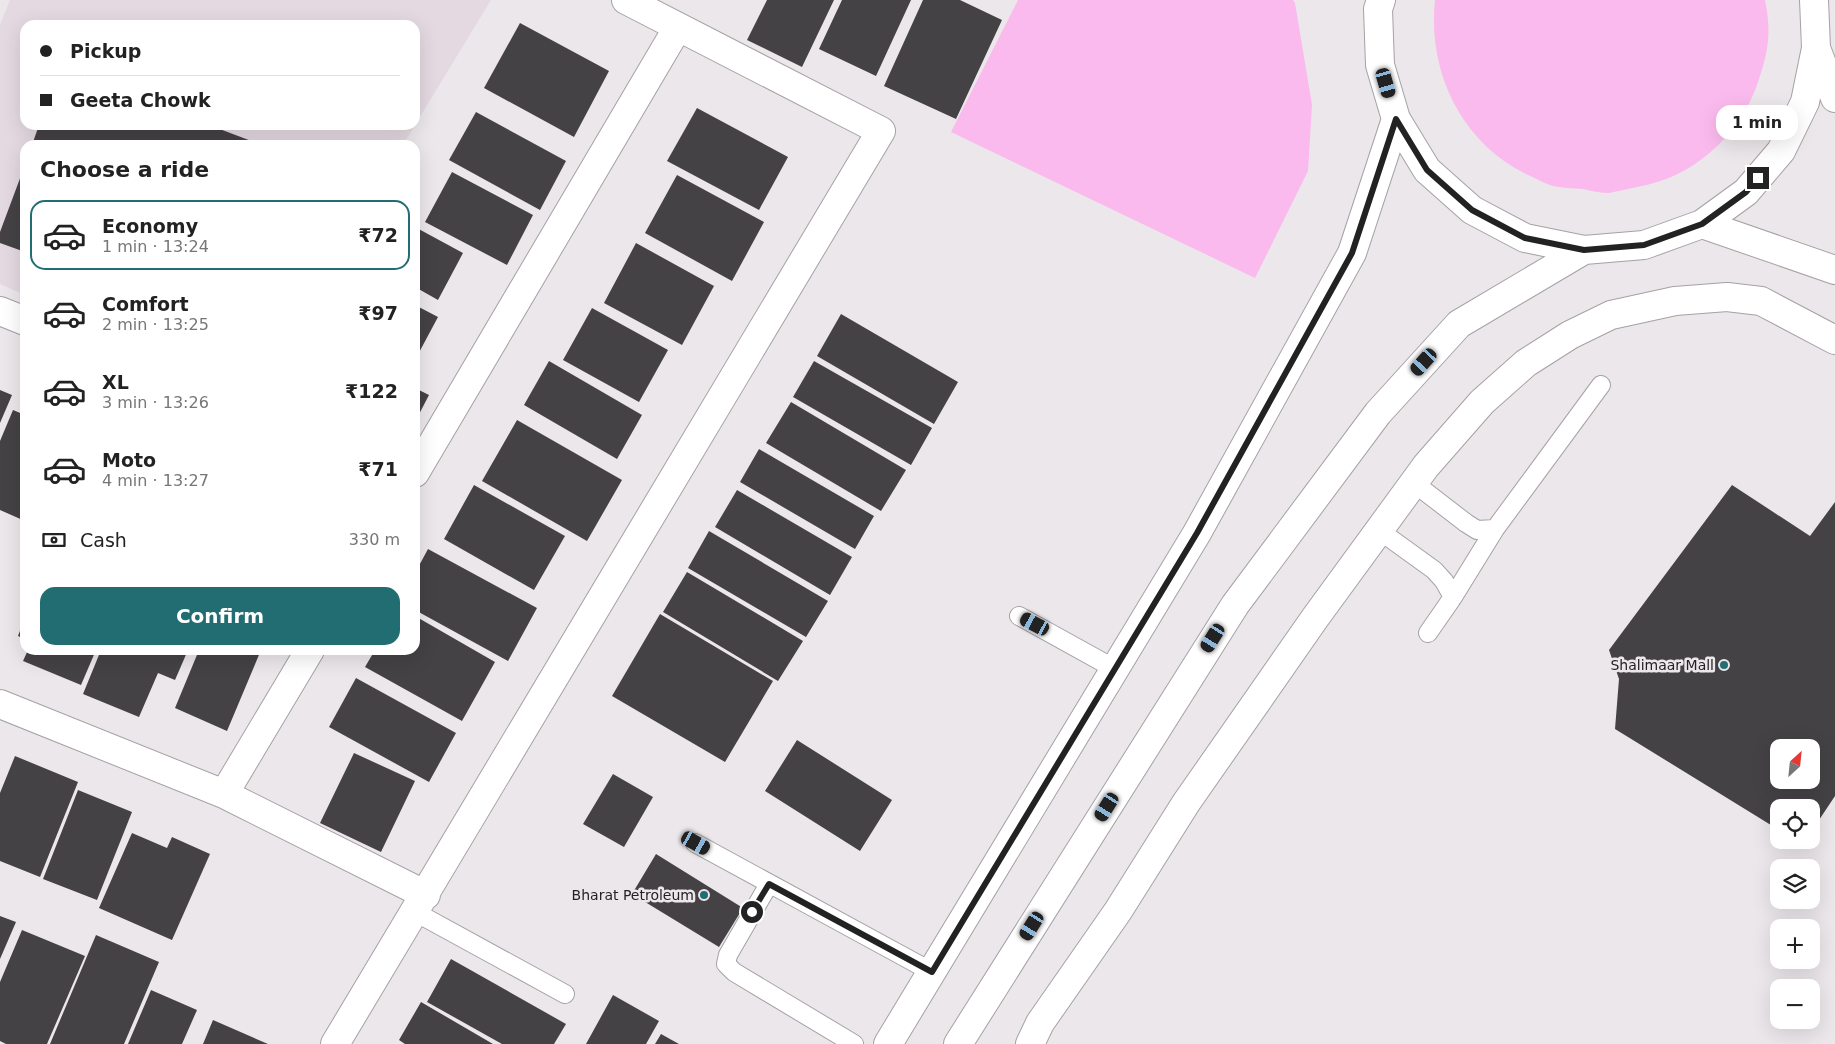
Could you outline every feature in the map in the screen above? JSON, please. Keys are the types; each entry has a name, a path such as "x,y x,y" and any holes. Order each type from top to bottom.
{"street":[{"path":"335,1044 881,130 626,0"},
{"path":"1377,3 1380,65 1396,119 1427,170 1472,210 1525,238 1584,250 1644,245 1702,224 1746,192 1781,151 1805,102 1816,48 1814,0"},
{"path":"420,465 678,27"},
{"path":"1816,48 1835,98"},
{"path":"888,1044 1197,533 1352,253 1396,119"},
{"path":"1702,224 1835,270"},
{"path":"958,1044 1235,604 1378,413 1459,324 1584,250"},
{"path":"1030,1044 1040,1023 1118,912 1186,803 1315,618 1426,466 1482,402 1526,363 1570,335 1611,315 1674,301 1727,297 1761,301 1835,340"},
{"path":"0,311 20,319"},
{"path":"224,794 307,655"},
{"path":"0,704 224,794 420,904"}],"lane":[{"path":"1428,633 1453,597 1495,529 1601,384"},
{"path":"1414,483 1477,530 1495,529"},
{"path":"1380,531 1434,570 1444,580 1453,597"},
{"path":"1019,616 1115,669"},
{"path":"696,843 932,972"},
{"path":"769,884 728,955 726,964 734,972 854,1044"},
{"path":"420,904 565,994"}],"shaded area":[{"path":"10,0 491,0 420,117 420,20 20,20 20,130 412,130 406,140 20,140 20,293 0,284 0,25"},
{"path":"1018,0 1293,0 1312,105 1308,171 1255,278 951,132"},
{"path":"1435,0 1765,0 1768,43 1761,74 1746,109 1732,130 1705,157 1678,174 1663,180 1609,193 1596,192 1553,186 1528,175 1505,162 1484,145 1467,125 1454,103 1444,79 1437,53 1434,27"}],"building":[{"path":"767,0 834,0 802,67 747,40"},
{"path":"842,0 911,0 876,76 819,49"},
{"path":"923,0 960,0 1002,20 956,119 884,86"},
{"path":"520,23 609,71 574,137 484,88"},
{"path":"697,108 788,157 759,210 667,161"},
{"path":"476,112 566,161 540,210 449,160"},
{"path":"37,130 222,130 249,140 34,140"},
{"path":"452,172 533,215 507,265 425,222"},
{"path":"677,175 764,222 732,281 645,233"},
{"path":"20,178 20,250 0,243 0,232"},
{"path":"420,230 463,253 438,300 420,290"},
{"path":"636,243 714,286 682,345 604,303"},
{"path":"420,308 438,317 420,351"},
{"path":"592,308 668,350 639,402 563,360"},
{"path":"841,314 958,382 934,424 817,356"},
{"path":"549,361 642,415 617,459 524,405"},
{"path":"814,361 932,428 911,465 793,397"},
{"path":"0,390 12,395 0,423"},
{"path":"420,390 429,395 420,412"},
{"path":"791,402 906,470 881,511 766,443"},
{"path":"13,410 20,413 20,519 0,510 0,441"},
{"path":"517,420 622,480 587,541 482,481"},
{"path":"759,449 874,516 855,549 740,482"},
{"path":"474,485 565,536 534,590 444,539"},
{"name":"Shalimaar Mall","path":"1732,485 1810,536 1835,502 1835,796 1820,818 1820,799 1770,799 1770,824 1615,729 1619,679 1609,650"},
{"path":"737,490 852,557 830,595 715,527"},
{"path":"709,531 828,601 806,637 688,568"},
{"path":"428,549 537,608 508,661 420,613 420,564"},
{"path":"687,572 803,641 778,681 663,612"},
{"path":"660,614 773,681 725,762 612,696"},
{"path":"420,619 495,662 462,721 365,667 372,655 420,655"},
{"path":"26,655 94,655 81,685 23,661"},
{"path":"99,655 186,655 175,680 158,673 139,717 83,694"},
{"path":"197,655 259,655 227,731 175,708"},
{"path":"356,678 456,733 429,782 329,727"},
{"path":"797,740 892,800 860,851 765,791"},
{"path":"354,753 415,781 381,852 320,823"},
{"path":"15,756 78,782 40,877 0,861 0,793"},
{"path":"613,774 653,797 624,847 583,824"},
{"path":"78,790 132,812 97,900 43,879"},
{"path":"132,833 167,848 172,837 210,854 172,940 99,908"},
{"path":"656,854 743,908 719,947 632,894"},
{"path":"0,916 16,922 0,959"},
{"path":"22,930 85,956 47,1044 6,1044 0,1041 0,982"},
{"path":"96,935 159,962 124,1044 50,1044"},
{"path":"451,959 566,1024 554,1044 502,1044 427,1002"},
{"path":"151,990 197,1010 182,1044 128,1044"},
{"path":"613,995 659,1021 646,1044 586,1044"},
{"path":"421,1002 493,1044 405,1044 399,1040"},
{"path":"213,1020 268,1044 203,1044"},
{"path":"661,1034 679,1044 655,1044"}],"place":[{"name":"Shalimaar Mall","path":"1724,665"},
{"name":"Bharat Petroleum","path":"704,895"}],"route":[{"path":"752,912 769,884 932,972 1197,533 1352,253 1396,119 1427,170 1472,210 1525,238 1584,250 1644,245 1702,224 1746,192 1758,178"}]}
